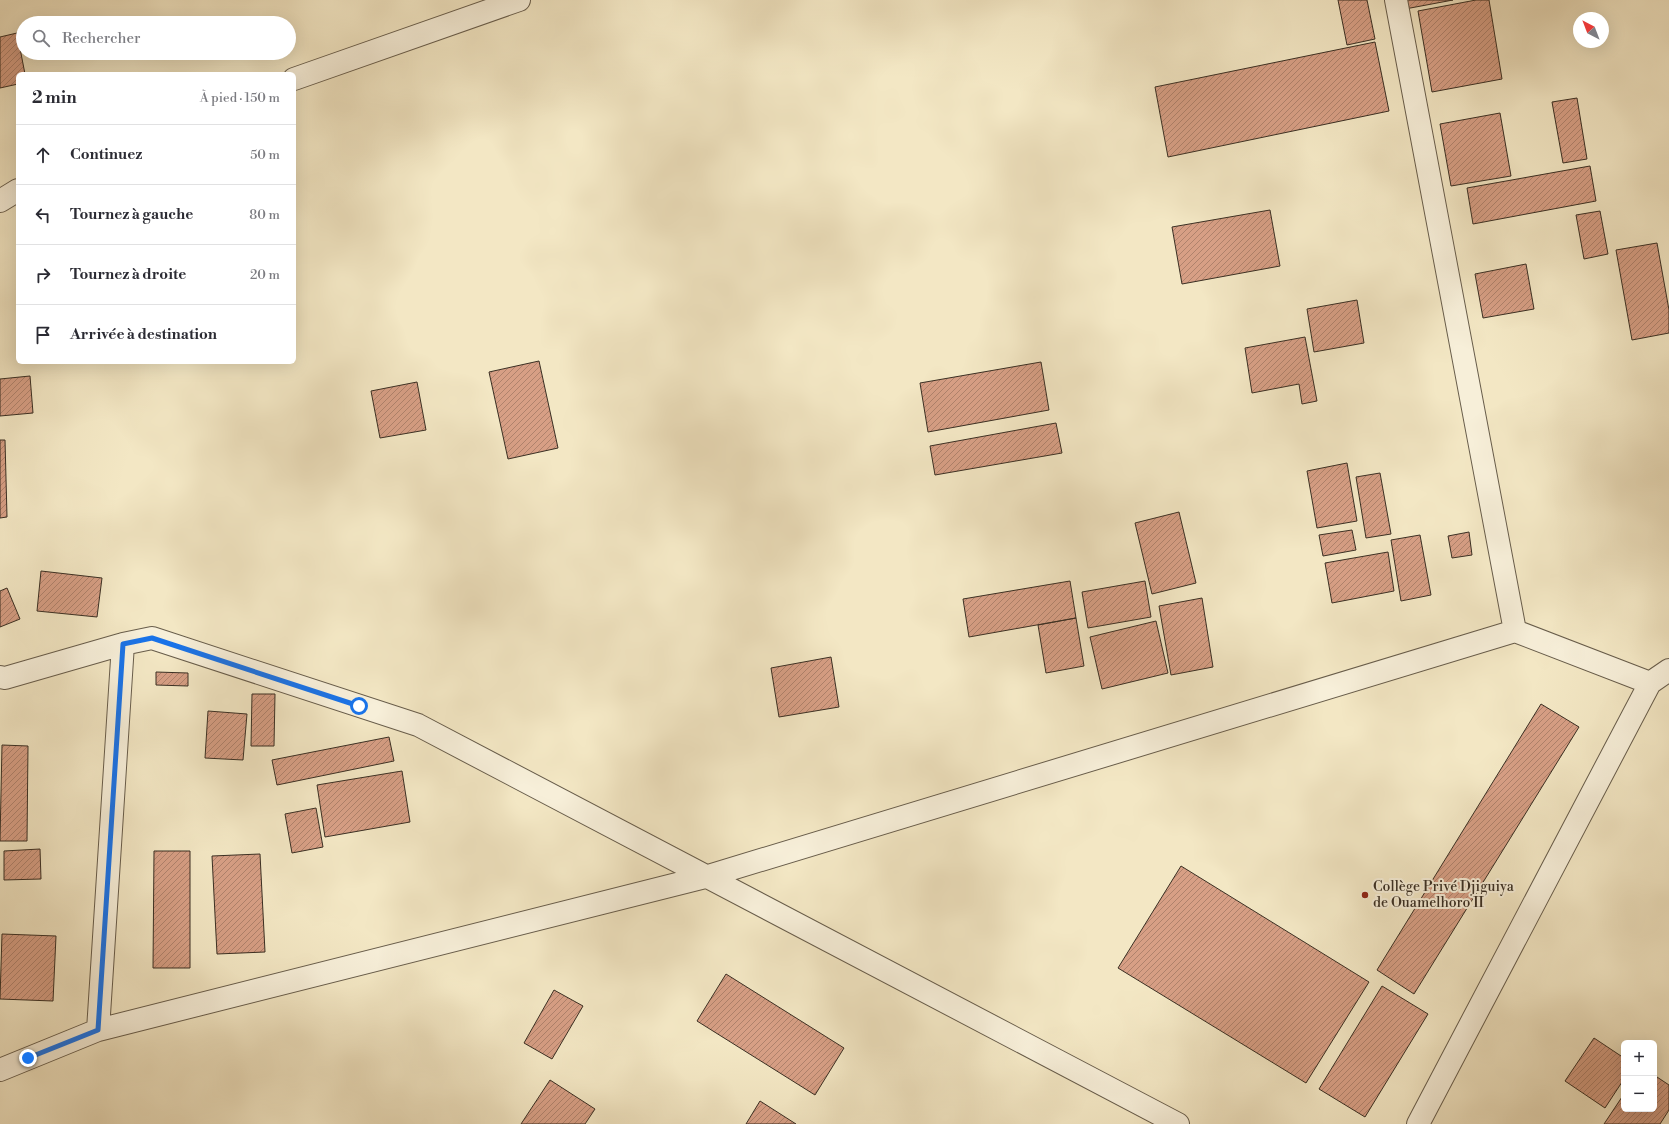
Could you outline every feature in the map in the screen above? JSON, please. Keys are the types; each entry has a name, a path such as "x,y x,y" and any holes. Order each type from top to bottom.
{"street":[{"path":"296,78 519,0"},
{"path":"1396,0 1515,631"},
{"path":"0,201 16,191"},
{"path":"0,1070 98,1030 705,877 1515,631 1650,683"},
{"path":"0,677 5,678 123,644 152,638 418,725 1178,1124"},
{"path":"98,1030 123,644"},
{"path":"1418,1124 1650,683 1669,670"}],"building":[{"path":"1338,0 1367,0 1375,39 1347,45"},
{"path":"1404,0 1453,0 1405,9"},
{"path":"1476,0 1489,0 1502,79 1432,92 1418,11"},
{"path":"16,33 16,60 22,60 25,72 16,72 16,84 0,88 0,37"},
{"path":"1375,42 1389,111 1168,157 1155,87"},
{"path":"1577,98 1587,159 1563,163 1552,102"},
{"path":"1500,113 1511,176 1451,186 1440,124"},
{"path":"1590,166 1596,201 1473,224 1467,188"},
{"path":"1270,210 1280,266 1182,284 1172,227"},
{"path":"1600,211 1608,254 1584,259 1576,215"},
{"path":"1657,243 1669,310 1669,333 1632,340 1616,250"},
{"path":"1526,264 1534,309 1483,318 1475,274"},
{"path":"1357,300 1364,343 1314,352 1307,309"},
{"path":"1305,337 1317,401 1302,404 1299,384 1252,393 1245,348"},
{"path":"539,361 558,448 508,459 489,372"},
{"path":"1041,362 1049,410 928,432 920,383"},
{"path":"30,376 33,413 0,416 0,379"},
{"path":"417,382 426,430 380,438 371,391"},
{"path":"1056,423 1062,453 935,475 930,446"},
{"path":"0,440 5,440 7,517 0,518"},
{"path":"1347,463 1357,521 1317,528 1307,471"},
{"path":"1380,473 1391,534 1366,538 1356,477"},
{"path":"1179,512 1196,583 1152,594 1135,523"},
{"path":"1352,530 1356,550 1323,556 1319,535"},
{"path":"1469,532 1472,555 1452,558 1448,536"},
{"path":"1420,535 1431,595 1401,601 1391,540"},
{"path":"1388,552 1394,591 1332,603 1325,563"},
{"path":"41,571 102,578 97,617 37,611"},
{"path":"1070,581 1076,618 969,637 963,599"},
{"path":"1145,581 1151,617 1088,628 1082,592"},
{"path":"7,588 20,619 0,627 0,591"},
{"path":"1202,598 1213,667 1171,675 1159,606"},
{"path":"1076,618 1084,666 1046,673 1038,625"},
{"path":"1156,621 1168,673 1102,689 1090,637"},
{"path":"831,657 839,707 779,717 771,668"},
{"path":"156,672 188,673 188,686 156,685"},
{"path":"252,694 275,694 274,746 251,746"},
{"path":"1541,704 1579,727 1414,994 1377,970"},
{"path":"208,711 247,714 243,760 205,758"},
{"path":"389,737 394,761 277,785 272,760"},
{"path":"2,745 28,746 27,841 0,841"},
{"path":"402,771 410,822 325,837 317,785"},
{"path":"316,808 323,847 292,853 285,814"},
{"path":"40,849 41,879 4,880 4,851"},
{"path":"154,851 190,851 190,968 153,968"},
{"path":"260,854 265,952 217,954 212,856"},
{"path":"1181,866 1369,982 1306,1083 1118,968"},
{"path":"2,934 56,936 53,1001 0,999"},
{"path":"726,974 844,1048 815,1095 697,1021"},
{"path":"1382,986 1428,1014 1365,1117 1319,1089"},
{"path":"554,990 583,1006 552,1059 524,1043"},
{"path":"1594,1038 1621,1056 1621,1084 1605,1108 1565,1081"},
{"path":"1657,1077 1669,1085 1669,1110 1660,1124 1604,1124 1621,1098 1621,1112 1657,1112"},
{"path":"550,1080 595,1109 585,1124 521,1124"},
{"path":"760,1101 796,1124 746,1124"}],"place":[{"name":"Collège Privé Djiguiya de Ouamelhoro II","path":"1365,895"}],"route":[{"path":"28,1058 98,1030 123,644 152,638 359,706"}]}
